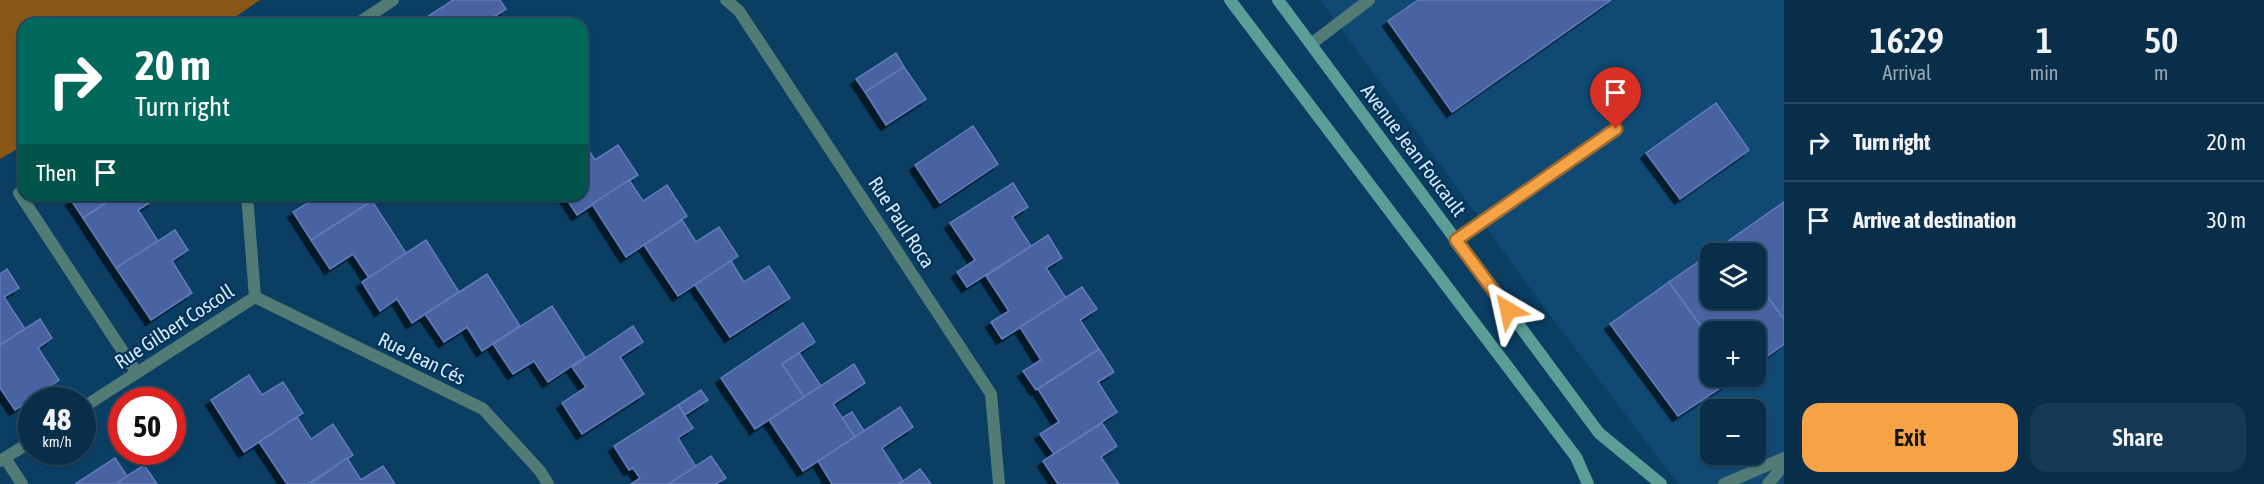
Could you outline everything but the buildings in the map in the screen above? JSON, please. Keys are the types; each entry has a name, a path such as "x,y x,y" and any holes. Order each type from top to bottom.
{"main road":[{"path":"1230,0 1576,457 1588,484"},
{"name":"Avenue Jean Foucault","path":"1278,0 1599,433 1661,484"}],"street":[{"path":"366,18 393,0"},
{"name":"Rue Paul Roca","path":"726,0 739,11 991,394 999,484"},
{"path":"1311,44 1369,0"},
{"path":"1456,240 1616,129"},
{"path":"24,201 137,373"},
{"path":"247,201 255,297"},
{"name":"Rue Gilbert Coscoll","path":"96,399 255,297"},
{"name":"Rue Jean Cés","path":"255,297 483,410 540,471 548,484"},
{"path":"18,449 2,459 22,484"},
{"path":"1725,484 1784,458"},
{"path":"1768,484 1784,465"}],"shaded area":[{"path":"0,0 260,0 234,18 18,18 18,148 0,159"},
{"path":"1320,0 1784,0 1784,484 1678,484 1552,318"}],"route":[{"path":"1508,310 1456,240 1616,129"}]}
